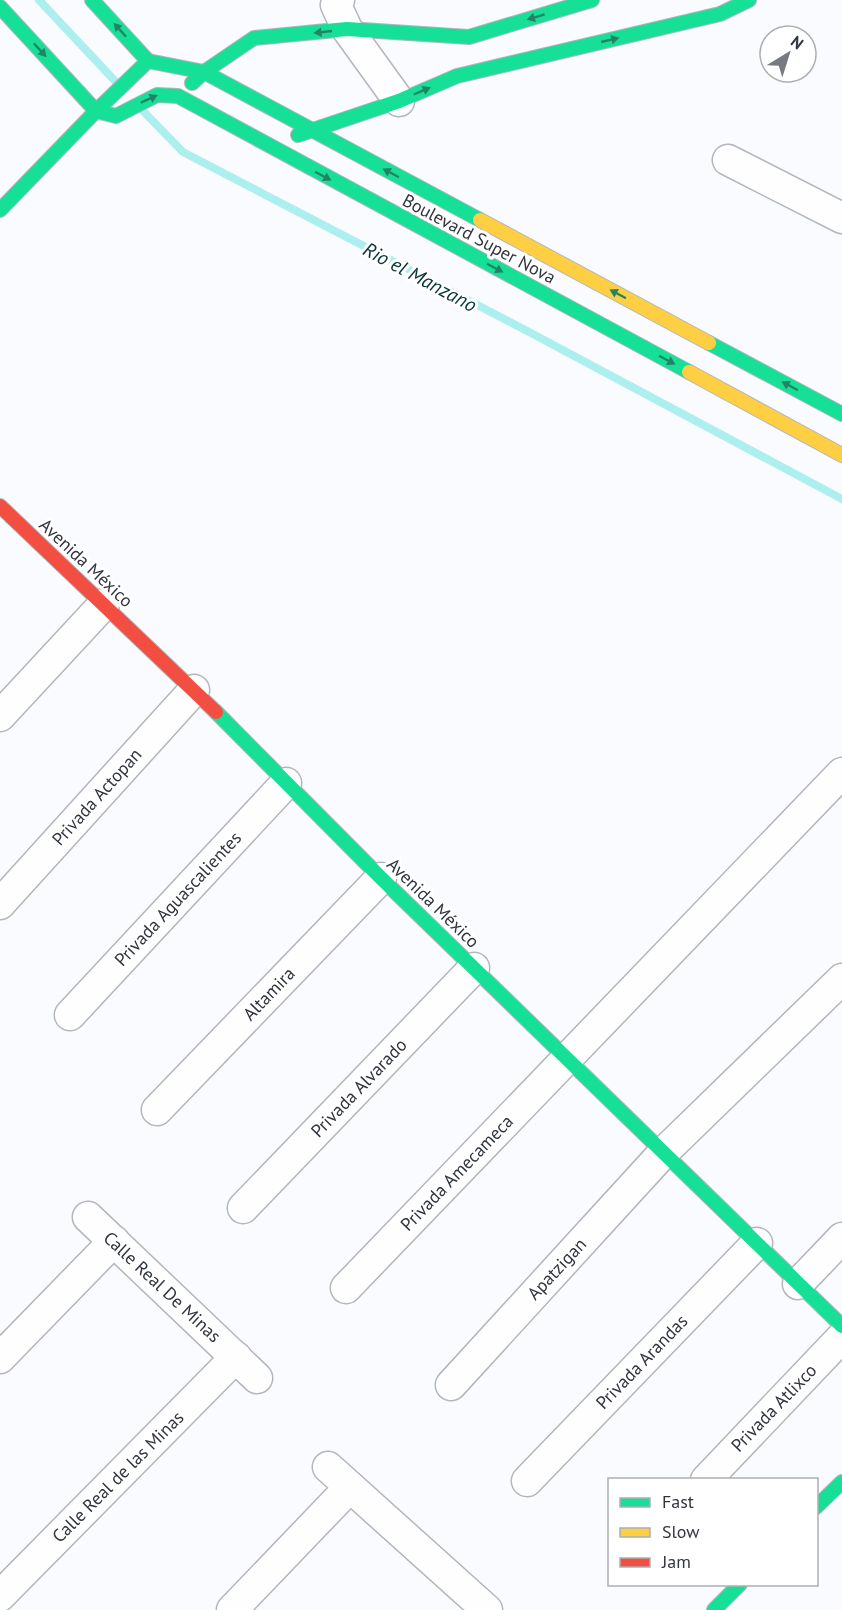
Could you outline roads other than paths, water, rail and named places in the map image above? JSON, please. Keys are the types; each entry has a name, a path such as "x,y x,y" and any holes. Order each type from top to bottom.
{"street":[{"path":"0,210 148,61 92,0"},
{"path":"339,0 336,5 347,29 399,101"},
{"path":"0,7 100,107 116,116 157,95 178,96 204,72 254,38 347,29 469,37 592,0"},
{"path":"268,147 399,101 457,76 720,14 749,0"},
{"name":"Boulevard Super Nova","path":"148,61 204,72 842,414"},
{"name":"Boulevard Super Nova","path":"178,96 268,147 842,454"},
{"path":"728,160 842,219"},
{"name":"Avenida México","path":"2,512 104,604 194,690 381,878 842,1326"},
{"path":"0,716 104,604"},
{"name":"Privada Actopan","path":"0,904 194,690"},
{"name":"Privada Amecameca","path":"346,1288 842,773"},
{"name":"Privada Aguascalientes","path":"70,1015 286,783"},
{"name":"Altamira","path":"157,1110 381,878"},
{"name":"Privada Alvarado","path":"243,1208 474,968"},
{"name":"Apatzigan","path":"451,1385 664,1152 842,979"},
{"name":"Calle Real De Minas","path":"88,1217 257,1378"},
{"path":"798,1284 842,1238"},
{"path":"0,1358 114,1241"},
{"name":"Privada Arandas","path":"527,1481 757,1243"},
{"name":"Privada Atlixco","path":"707,1478 842,1337"},
{"name":"Calle Real de las Minas","path":"0,1596 236,1357"},
{"path":"235,1609 339,1477 487,1610"},
{"path":"818,1505 842,1482"},
{"path":"714,1610 738,1586"}],"waterway":[{"name":"Rio el Manzano","path":"39,0 116,82"},
{"name":"Rio el Manzano","path":"143,111 183,152 531,333 842,499"}]}
